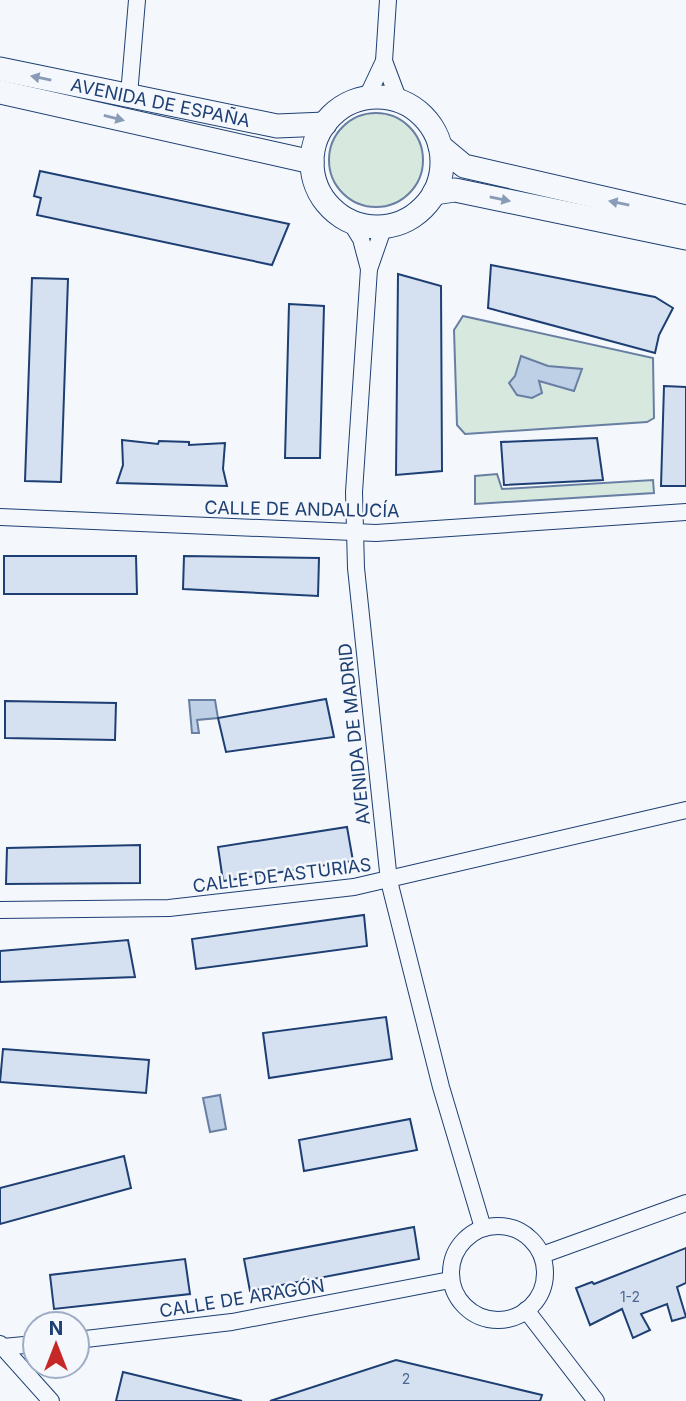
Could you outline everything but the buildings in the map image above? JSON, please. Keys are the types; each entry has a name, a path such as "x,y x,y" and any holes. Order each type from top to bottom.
{"street":[{"path":"129,95 137,0"},
{"path":"367,97 384,61 388,0"},
{"path":"384,61 399,101"},
{"name":"AVENIDA DE ESPAÑA","path":"0,69 277,126 325,124"},
{"name":"AVENIDA DE ESPAÑA","path":"0,92 312,162"},
{"path":"350,221 384,226 411,217 434,193 442,162 440,146 432,127 418,111 399,101 367,97 345,105 325,124 314,145 312,162 315,182 324,201 350,221 361,239 369,269"},
{"path":"440,146 464,166 686,217"},
{"path":"434,193 455,190 686,238"},
{"name":"AVENIDA DE MADRID","path":"384,226 369,269 358,428 356,568 389,881 441,1087 483,1228"},
{"name":"CALLE DE ANDALUCÍA","path":"0,517 355,533 686,512"},
{"name":"CALLE DE ASTURIAS","path":"0,910 169,908 389,881 686,810"},
{"path":"542,1255 686,1203"},
{"path":"497,1225 526,1234 542,1255 545,1272 543,1286 536,1300 526,1310 506,1319 491,1319 476,1314 464,1304 450,1280 458,1247 465,1239 483,1228 497,1225"},
{"name":"CALLE DE ARAGÓN","path":"91,1338 232,1322 450,1280"},
{"path":"526,1310 596,1401"},
{"path":"1,1346 21,1345"},
{"path":"1,1346 51,1401"}],"shaded area":[{"path":"376,113 394,117 409,127 419,142 423,160 419,178 409,193 394,203 376,207 358,203 343,193 333,178 329,160 333,142 343,127 358,117"},
{"path":"463,316 653,358 654,418 647,422 465,434 457,425 454,330"},
{"path":"497,474 502,489 653,480 654,493 475,504 475,476"}],"water":[{"path":"521,356 548,366 582,369 574,391 539,381 542,393 532,398 517,395 509,383 515,376"},
{"path":"189,700 215,700 218,718 197,720 199,733 192,733"},
{"path":"220,1095 226,1129 210,1132 203,1098"}]}
